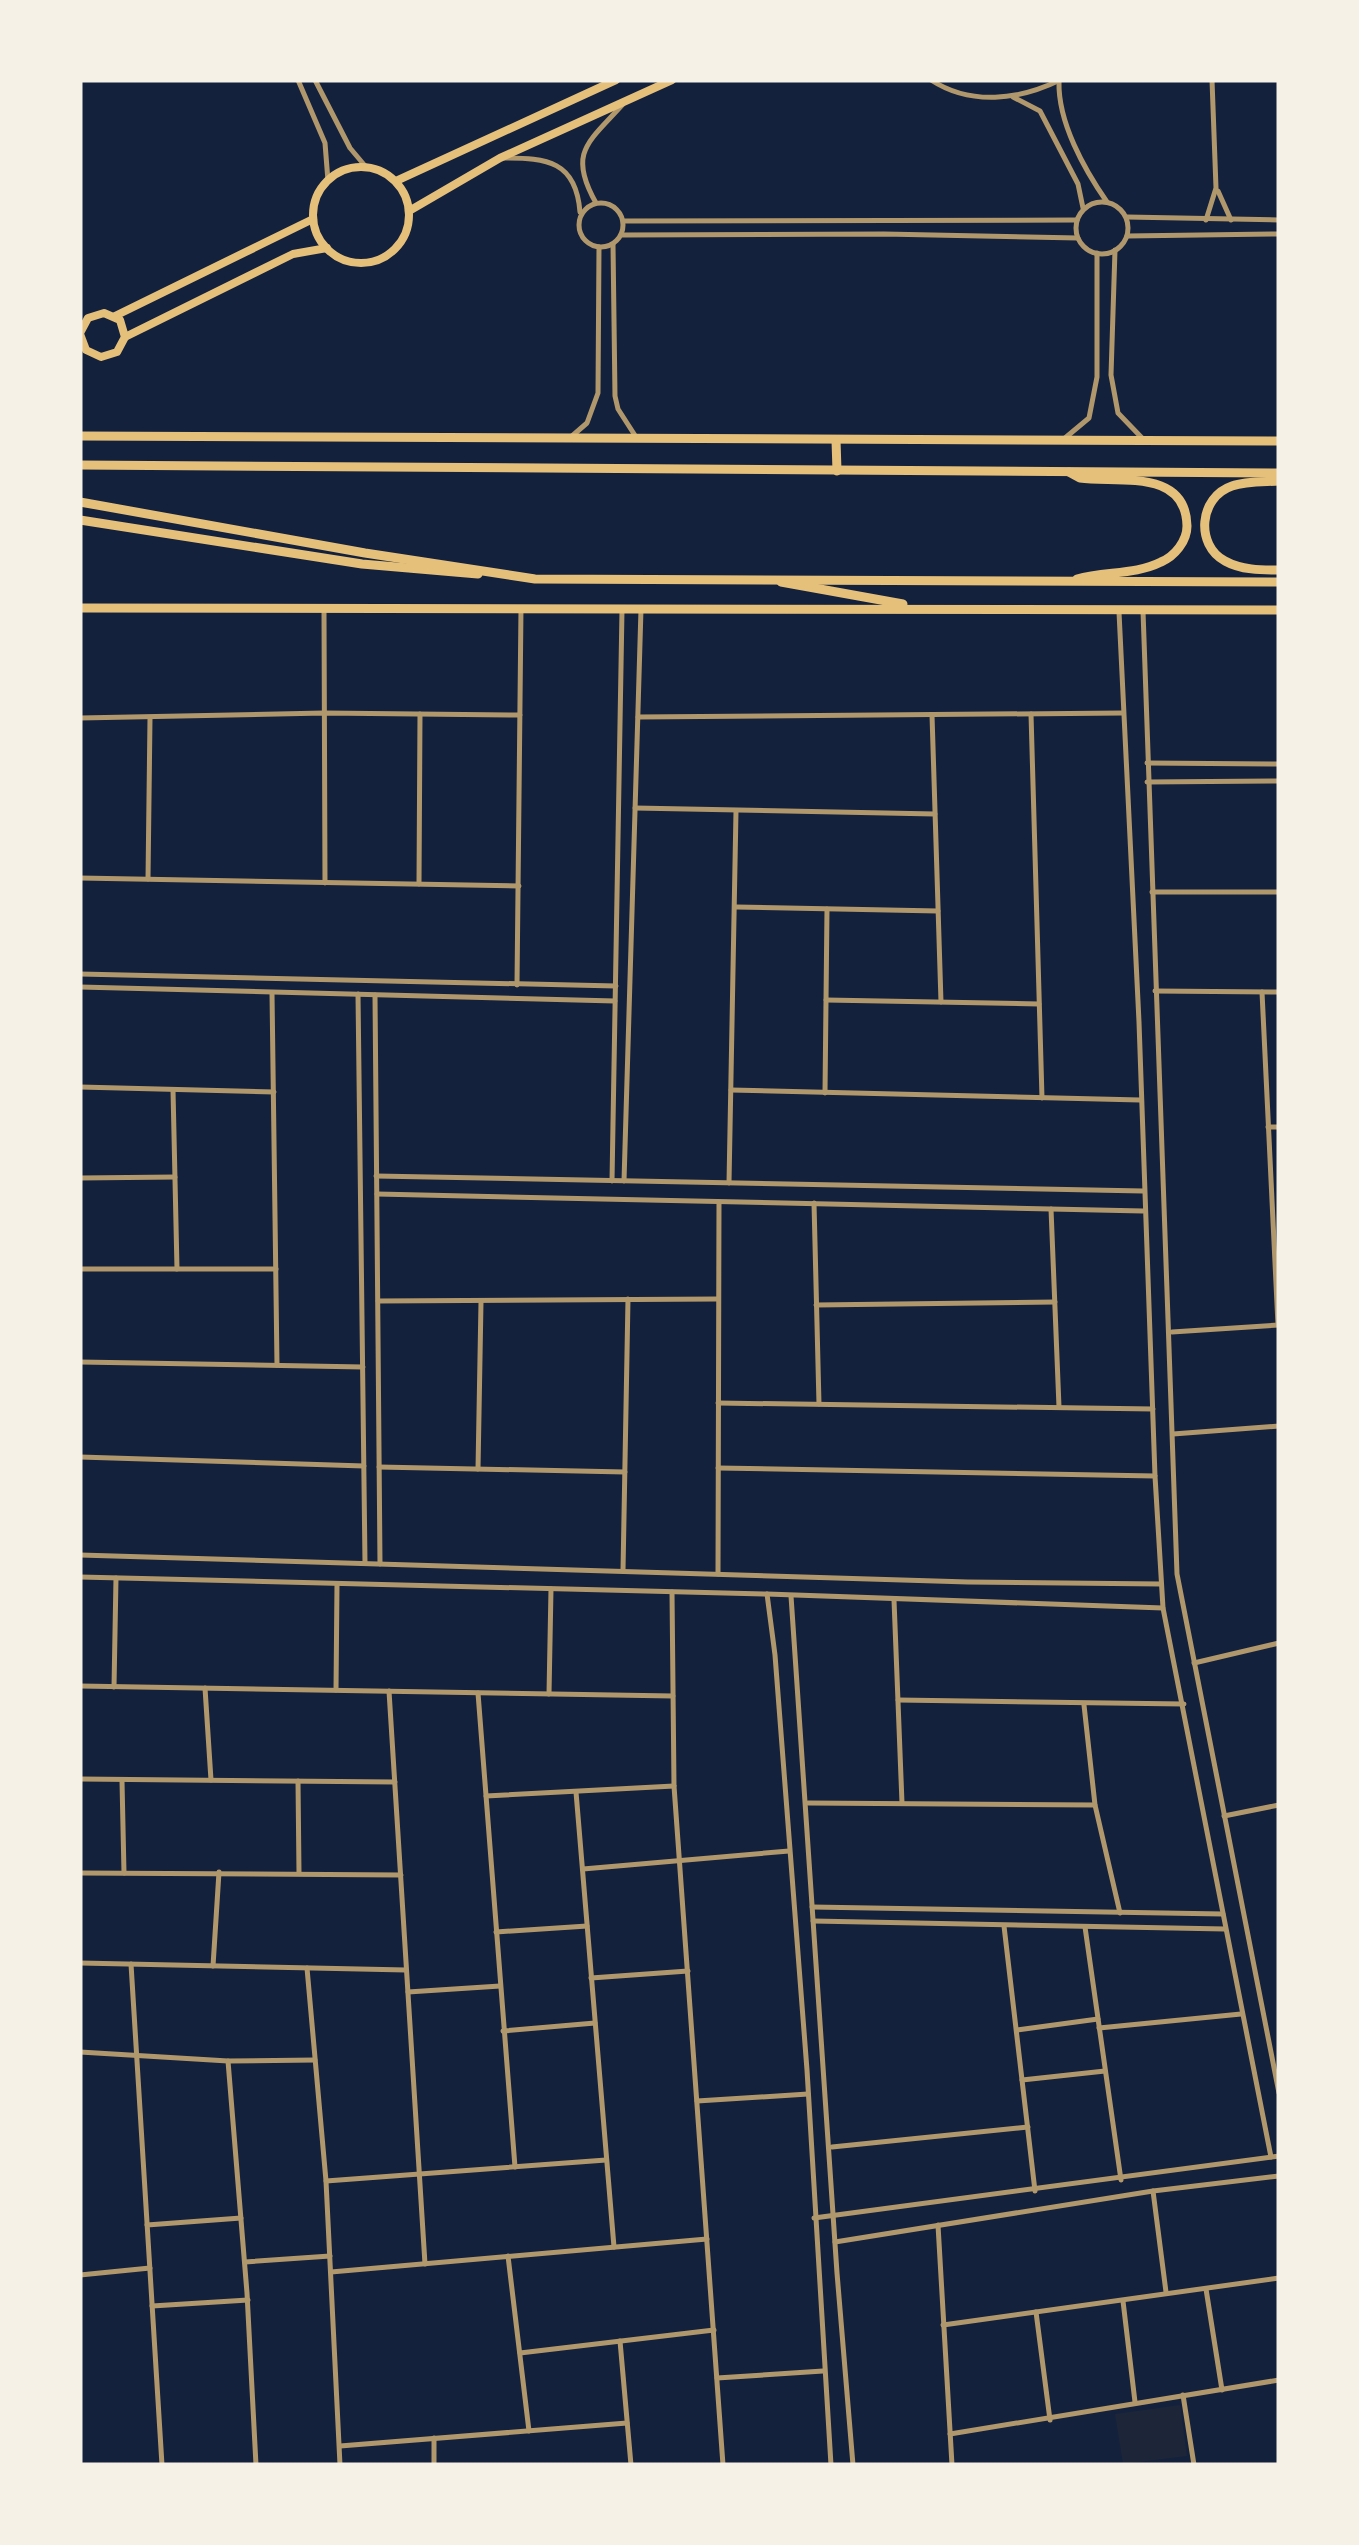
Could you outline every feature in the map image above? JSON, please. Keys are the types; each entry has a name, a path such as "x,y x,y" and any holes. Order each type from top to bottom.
{"main road":[{"path":"396,181 616,80"},
{"path":"410,211 500,158 672,80"},
{"path":"366,167 396,181 410,211 401,242 382,258 365,263 348,261 327,248 313,218 318,194 328,180 341,171 366,167"},
{"path":"115,316 313,218"},
{"path":"125,337 293,254 327,248"},
{"path":"92,315 115,316 123,325 125,337 118,352 101,358 86,350 80,334 84,322 92,315"},
{"path":"80,436 1279,440"},
{"path":"836,440 837,470"},
{"path":"80,464 1279,472"},
{"path":"1068,472 1080,478 1158,483 1179,498 1187,521 1183,542 1160,564 1094,574 1070,582"},
{"path":"1279,482 1230,486 1218,494 1204,519 1208,545 1228,563 1279,570"},
{"path":"80,502 535,579"},
{"path":"80,520 362,564 535,579 1279,582"},
{"path":"778,582 928,609"},
{"path":"80,608 1279,610"}],"street":[{"path":"298,80 325,143 328,180"},
{"path":"315,80 350,148 366,167"},
{"path":"931,80 972,97 1013,97 1060,81 1058,100 1090,178 1106,202"},
{"path":"1206,220 1216,188 1212,80"},
{"path":"1013,97 1040,111 1078,184 1083,209"},
{"path":"596,203 581,171 585,146 629,98"},
{"path":"500,158 534,158 560,166 573,180 580,234 586,242 598,247 613,244 621,235 623,221 616,207 596,203 580,215"},
{"path":"1216,188 1231,220"},
{"path":"1106,202 1118,207 1126,217 1127,236 1115,250 1097,254 1085,248 1078,238 1077,220 1083,209 1106,202"},
{"path":"1126,217 1279,220"},
{"path":"623,221 1077,220"},
{"path":"1127,236 1279,234"},
{"path":"621,235 1078,238"},
{"path":"613,244 615,396 618,409 638,440"},
{"path":"570,438 587,423 598,394 598,247"},
{"path":"1115,250 1111,374 1118,413 1143,439"},
{"path":"1064,438 1089,418 1097,376 1097,254"},
{"path":"324,608 325,882"},
{"path":"518,985 522,608"},
{"path":"612,1181 622,608"},
{"path":"624,1181 641,608"},
{"path":"814,2218 1121,2180 1275,2156 1241,2014 1163,1608 1154,1476 1119,608"},
{"path":"1143,608 1177,1574 1279,2092"},
{"path":"80,718 324,713 520,715"},
{"path":"638,717 1123,713"},
{"path":"419,884 420,714"},
{"path":"1031,714 1042,1098"},
{"path":"932,715 940,1002"},
{"path":"148,879 150,718"},
{"path":"1146,764 1279,764"},
{"path":"1147,782 1279,781"},
{"path":"635,808 935,814"},
{"path":"729,1183 736,811"},
{"path":"80,878 519,886"},
{"path":"1151,892 1279,892"},
{"path":"734,907 938,911"},
{"path":"825,1092 828,909"},
{"path":"80,974 616,986"},
{"path":"80,987 616,1001"},
{"path":"1155,990 1279,992"},
{"path":"272,992 277,1365"},
{"path":"1171,1332 1279,1325 1276,1206 1262,992"},
{"path":"358,994 365,1564"},
{"path":"375,995 380,1564"},
{"path":"826,1000 1039,1004"},
{"path":"80,1087 274,1092"},
{"path":"173,1090 177,1269"},
{"path":"731,1090 1140,1100"},
{"path":"1268,1127 1279,1127"},
{"path":"376,1176 1143,1192"},
{"path":"80,1178 175,1178"},
{"path":"376,1194 1144,1210"},
{"path":"718,1201 718,1574"},
{"path":"814,1203 819,1404"},
{"path":"1051,1208 1059,1407"},
{"path":"80,1269 276,1269"},
{"path":"378,1301 718,1298"},
{"path":"623,1571 628,1299"},
{"path":"478,1468 481,1300"},
{"path":"816,1305 1055,1302"},
{"path":"80,1362 362,1367"},
{"path":"718,1403 1153,1408"},
{"path":"1174,1434 1279,1426"},
{"path":"80,1457 364,1466"},
{"path":"379,1467 625,1472"},
{"path":"718,1468 1154,1476"},
{"path":"80,1555 1162,1584"},
{"path":"80,1577 1163,1608"},
{"path":"114,1687 116,1578"},
{"path":"336,1690 337,1584"},
{"path":"549,1694 551,1589"},
{"path":"672,1592 674,1786 723,2465"},
{"path":"767,1594 808,2094 831,2465"},
{"path":"791,1596 853,2465"},
{"path":"894,1600 902,1804"},
{"path":"1194,1663 1279,1643"},
{"path":"80,1686 673,1696"},
{"path":"205,1688 211,1780"},
{"path":"389,1691 424,2264"},
{"path":"478,1693 514,2167"},
{"path":"898,1700 1184,1704"},
{"path":"1084,1704 1094,1805 1120,1914"},
{"path":"80,1779 395,1782"},
{"path":"122,1780 124,1873"},
{"path":"298,1781 299,1873"},
{"path":"486,1796 674,1786"},
{"path":"576,1792 614,2247"},
{"path":"806,1803 1094,1805"},
{"path":"1224,1816 1279,1805"},
{"path":"582,1869 789,1851"},
{"path":"212,1966 219,1872"},
{"path":"80,1873 400,1875"},
{"path":"812,1907 1223,1914"},
{"path":"813,1921 1226,1929"},
{"path":"1004,1925 1035,2191"},
{"path":"496,1932 587,1926"},
{"path":"1085,1927 1121,2180"},
{"path":"80,1963 406,1970"},
{"path":"131,1964 162,2465"},
{"path":"307,1968 326,2181 340,2465"},
{"path":"591,1978 688,1971"},
{"path":"408,1992 500,1986"},
{"path":"1100,2028 1241,2014"},
{"path":"1016,2030 1098,2019"},
{"path":"503,2030 595,2023"},
{"path":"80,2052 228,2061 315,2060"},
{"path":"1271,2054 1279,2052"},
{"path":"228,2061 248,2300 256,2464 244,2465"},
{"path":"1022,2080 1106,2071"},
{"path":"697,2102 808,2094"},
{"path":"830,2148 1028,2127"},
{"path":"326,2181 606,2160"},
{"path":"835,2242 1279,2176"},
{"path":"1154,2192 1166,2292"},
{"path":"147,2226 241,2218"},
{"path":"938,2226 952,2465"},
{"path":"331,2272 706,2239"},
{"path":"245,2262 330,2256"},
{"path":"508,2256 529,2430"},
{"path":"80,2275 150,2268"},
{"path":"944,2324 1279,2278"},
{"path":"1206,2288 1222,2390"},
{"path":"152,2306 248,2300"},
{"path":"1123,2300 1135,2402"},
{"path":"1036,2312 1050,2420"},
{"path":"520,2353 714,2330"},
{"path":"620,2341 631,2465"},
{"path":"717,2378 824,2372"},
{"path":"950,2434 1279,2380"},
{"path":"1184,2395 1194,2465"},
{"path":"340,2446 628,2422"},
{"path":"434,2438 434,2465"}],"shaded area":[{"path":"1180,2405 1187,2456 1123,2464 1115,2414"}]}
